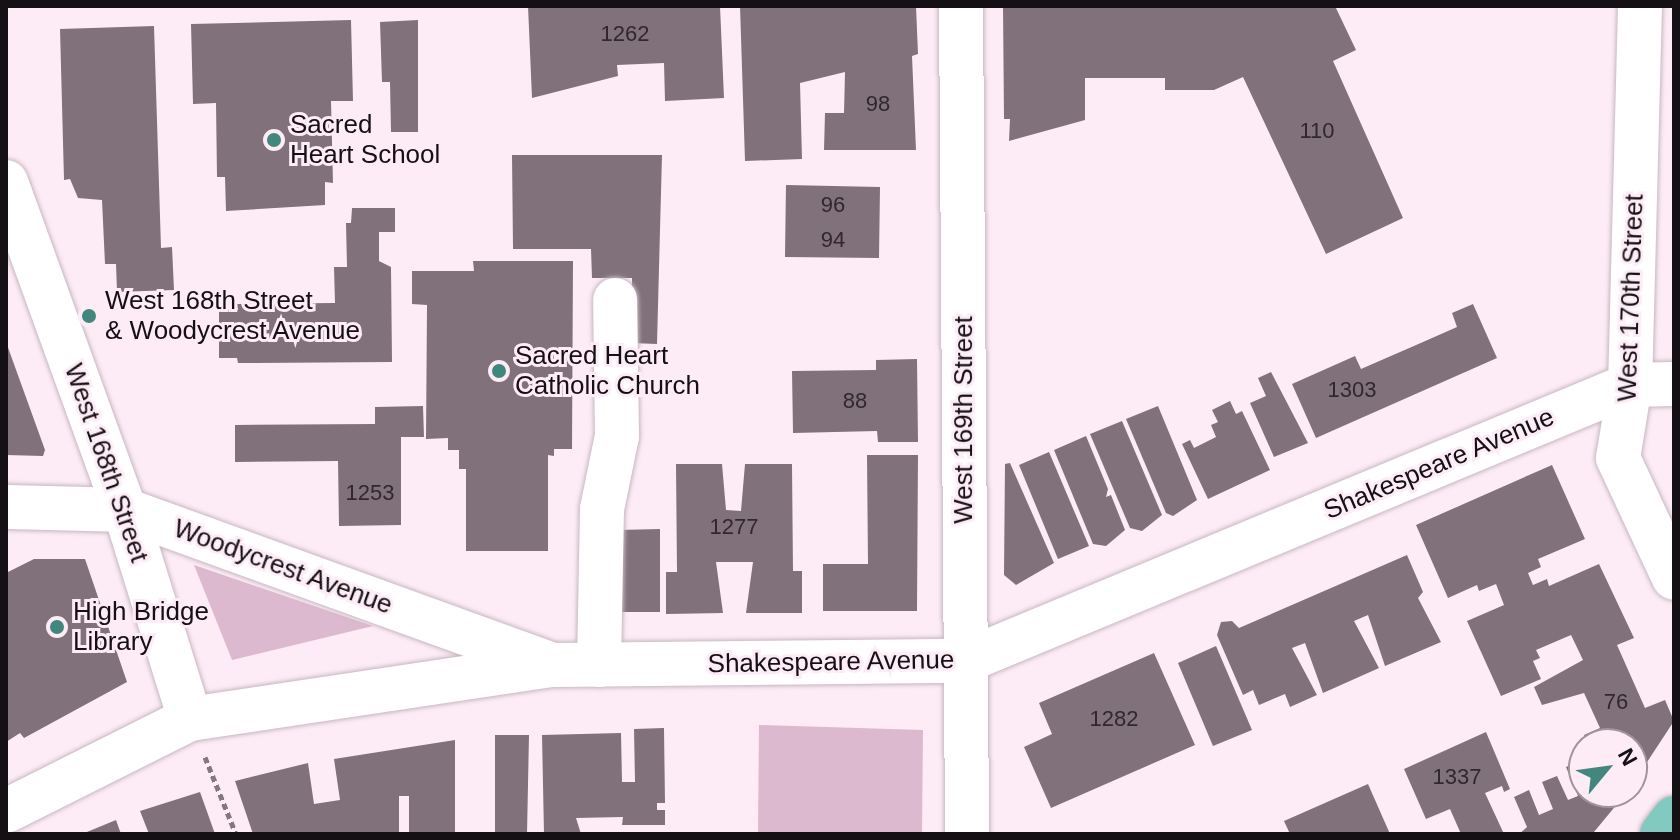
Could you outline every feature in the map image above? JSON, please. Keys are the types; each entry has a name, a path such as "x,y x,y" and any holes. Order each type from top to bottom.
{"main road":[{"path":"1662,834 1674,818"}],"street":[{"name":"West 169th Street","path":"961,6 967,834"},
{"name":"West 170th Street","path":"1640,6 1630,385 1618,458 1674,578"},
{"name":"West 168th Street","path":"6,182 125,510 190,719"},
{"path":"599,665 602,509 617,436 615,300"},
{"name":"Shakespeare Avenue","path":"6,811 190,719 553,665 965,661 1630,385 1674,384"},
{"name":"Woodycrest Avenue","path":"6,507 125,510 553,665"}],"path":[{"path":"190,719 236,834"}],"shaded area":[{"path":"194,565 373,626 232,660"},
{"path":"759,725 923,730 922,834 758,834"}],"building":[{"path":"528,6 720,6 724,98 665,101 664,63 617,65 618,76 532,98"},
{"path":"740,6 916,6 918,54 912,56 916,150 824,150 825,113 844,113 845,72 800,83 802,159 745,161"},
{"path":"1003,6 1335,6 1356,50 1333,61 1403,218 1326,254 1243,77 1214,90 1165,90 1165,78 1085,78 1085,120 1009,141 1010,119 1004,119"},
{"name":"Sacred Heart School","path":"351,20 353,101 331,101 333,183 325,182 325,205 226,211 225,177 217,177 216,103 193,104 191,24"},
{"path":"418,20 418,132 391,132 390,82 382,82 380,22"},
{"path":"154,26 161,248 172,247 174,290 117,292 116,264 105,264 102,200 78,198 70,179 64,180 60,29"},
{"path":"512,155 662,155 657,344 632,343 632,278 592,278 591,249 513,249"},
{"path":"786,185 880,187 879,258 785,257"},
{"path":"352,208 395,208 395,232 379,232 379,261 391,267 392,362 238,363 237,358 219,358 219,310 238,310 237,304 335,303 334,267 347,267 346,223 351,223"},
{"name":"Sacred Heart Catholic Church","path":"473,261 573,261 572,449 554,449 554,456 548,455 548,551 466,551 466,469 459,469 459,450 448,450 448,438 426,439 427,305 412,304 412,271 474,271"},
{"path":"1473,304 1497,358 1316,438 1292,384 1355,356 1361,369 1457,327 1452,313"},
{"path":"6,342 45,450 43,456 6,455"},
{"path":"917,359 918,442 878,442 877,431 793,433 792,371 876,370 876,360"},
{"path":"1271,372 1308,443 1274,457 1250,403 1266,396 1258,378"},
{"path":"1230,401 1236,414 1242,411 1270,470 1208,499 1182,444 1190,440 1194,448 1216,437 1211,425 1218,422 1212,410"},
{"path":"423,406 424,437 401,437 401,525 339,526 338,461 235,462 235,425 375,424 375,407"},
{"path":"1158,406 1197,500 1173,516 1166,513 1126,419"},
{"path":"1122,421 1162,515 1142,531 1130,528 1090,434"},
{"path":"1086,436 1108,489 1106,497 1111,495 1125,530 1106,546 1093,544 1054,450"},
{"path":"1049,452 1089,546 1058,559 1019,465"},
{"path":"867,455 918,455 917,611 823,611 823,564 868,564"},
{"path":"1010,463 1054,563 1016,585 1004,575 1005,464"},
{"path":"676,464 722,464 726,510 741,511 745,464 792,464 793,571 802,571 802,613 746,613 753,562 716,562 723,613 666,614 666,572 677,572"},
{"path":"1552,465 1585,539 1538,559 1541,567 1528,573 1533,585 1547,579 1549,586 1599,564 1634,638 1617,645 1645,708 1665,700 1674,721 1648,761 1648,728 1600,728 1584,693 1542,705 1534,687 1583,660 1571,635 1536,650 1540,658 1533,661 1541,679 1501,696 1467,621 1504,605 1496,584 1479,591 1477,585 1448,598 1416,525"},
{"path":"660,529 660,612 619,612 619,530"},
{"path":"1407,555 1423,592 1418,598 1441,642 1385,666 1368,615 1354,621 1379,668 1323,693 1305,643 1292,648 1317,695 1290,707 1285,694 1259,705 1253,690 1243,695 1217,635 1221,622 1232,621 1239,628"},
{"name":"High Bridge Library","path":"34,559 85,559 127,682 24,738 20,733 6,742 6,573"},
{"path":"1216,646 1252,730 1213,746 1178,663"},
{"path":"1154,653 1195,745 1051,808 1024,747 1052,734 1039,703"},
{"path":"664,728 665,803 657,803 657,810 665,810 665,825 622,825 623,817 576,818 581,834 544,834 542,735 621,733 622,782 635,782 634,729"},
{"path":"1486,732 1510,789 1504,792 1502,786 1485,793 1504,834 1461,834 1450,809 1426,819 1404,769"},
{"path":"495,735 529,735 527,834 495,834"},
{"path":"455,740 455,834 409,834 409,796 399,796 399,834 253,834 235,781 308,763 314,804 340,800 334,759"},
{"path":"1557,776 1568,800 1568,808 1614,808 1594,832 1519,834 1527,827 1514,797 1529,790 1539,815 1553,809 1542,782"},
{"path":"1368,784 1390,834 1290,834 1284,821"},
{"path":"200,792 215,834 149,834 140,811"},
{"path":"116,820 121,834 82,834"}],"place":[{"name":"Sacred Heart School","path":"274,140"},
{"name":"West 168th Street & Woodycrest Avenue","path":"89,316"},
{"name":"Sacred Heart Catholic Church","path":"499,371"},
{"name":"High Bridge Library","path":"57,627"}]}
